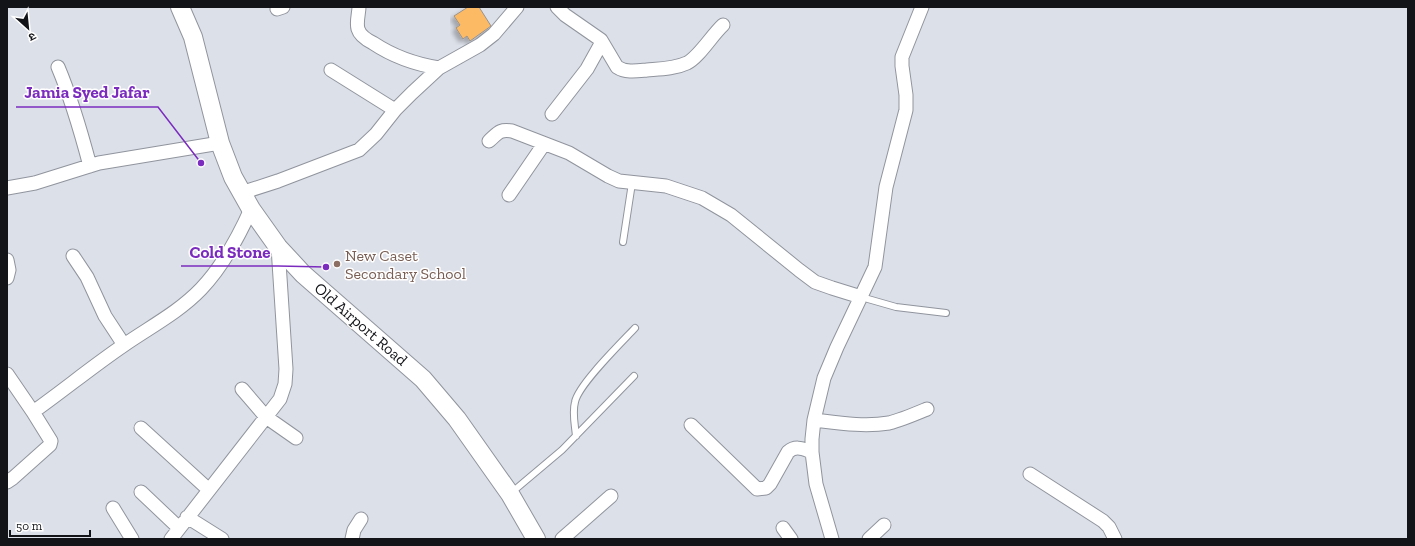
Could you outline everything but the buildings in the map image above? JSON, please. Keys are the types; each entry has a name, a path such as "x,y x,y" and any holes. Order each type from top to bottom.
{"main road":[{"name":"Old Airport Road","path":"180,7 193,37 220,143 233,177 251,209 278,247 303,274 423,379 457,418 510,494 536,539"}],"street":[{"path":"359,7 358,27 360,33 366,39 392,55 426,66 439,68"},
{"path":"241,193 278,182 359,150 376,134 395,110 439,68 480,45 494,34 517,7"},
{"path":"557,7 565,15 601,40 617,67 621,70 630,71 663,69 688,62 698,54 713,34 723,24"},
{"path":"832,539 816,484 812,452 814,420 824,378 875,267 886,187 906,110 902,57 922,7"},
{"path":"552,114 587,69 602,42"},
{"path":"58,67 69,93 90,166"},
{"path":"331,70 395,110"},
{"path":"490,141 500,131 512,131 569,154 620,181 666,186 702,198 731,215 798,270 815,282 861,297"},
{"path":"7,188 36,183 99,163 220,143"},
{"path":"509,195 544,144"},
{"path":"33,412 124,345 162,321 201,290 230,250 251,209"},
{"path":"171,539 280,399 285,384 286,369 278,247"},
{"path":"73,256 87,277 109,323 124,345"},
{"path":"7,260 9,270 7,278"},
{"path":"7,374 50,438 50,444 7,482"},
{"path":"242,389 266,417 296,438"},
{"path":"814,420 838,423 877,424 890,422 927,409"},
{"path":"691,425 757,489 766,488 770,484 788,452 792,448 797,447 812,452"},
{"path":"141,428 209,490"},
{"path":"1030,474 1103,521 1109,527 1115,539"},
{"path":"141,492 179,528"},
{"path":"562,539 611,496"},
{"path":"113,508 132,539"},
{"path":"187,517 222,539"},
{"path":"352,539 354,530 361,518"},
{"path":"869,539 884,525"},
{"path":"783,528 791,539"}],"lane":[{"path":"623,242 632,183"},
{"path":"861,297 896,307 946,313"},
{"path":"576,436 573,411 577,395 586,382 635,328"},
{"path":"510,494 576,436 634,376"}],"place":[{"name":"Jamia Syed Jafar","path":"201,163"},
{"name":"New Caset Secondary School","path":"337,264"},
{"name":"Cold Stone","path":"326,267"}]}
